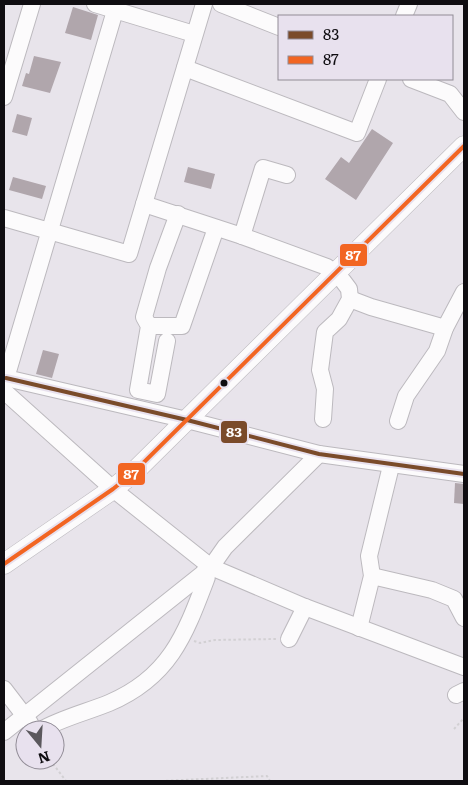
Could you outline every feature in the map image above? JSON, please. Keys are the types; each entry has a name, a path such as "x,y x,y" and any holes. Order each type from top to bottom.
{"main road":[{"path":"4,564 113,489 187,420 464,146"}],"street":[{"path":"4,97 32,4"},
{"path":"95,4 116,7 194,34"},
{"path":"4,218 129,254 204,4"},
{"path":"221,4 278,27"},
{"path":"4,385 116,7"},
{"path":"185,68 357,133 378,80"},
{"path":"414,80 450,94 464,112"},
{"path":"242,236 264,168 287,175"},
{"path":"144,204 242,236 336,272 349,289 350,299 338,319 325,332 320,370 325,389 323,419"},
{"path":"167,341 157,394 138,390 149,326 144,317 158,268 178,214"},
{"path":"149,326 182,326 216,228"},
{"path":"398,421 406,396 437,351 445,328 464,292"},
{"path":"350,299 445,328"},
{"path":"4,385 187,420 319,454 464,474"},
{"path":"4,385 113,489 207,570 464,667"},
{"path":"4,732 207,570 225,547 319,454"},
{"path":"359,628 372,576 370,556 385,524 390,470"},
{"path":"65,720 111,702 141,686 166,663 184,634 207,577 207,570"},
{"path":"372,576 432,590 454,599 464,618"},
{"path":"289,639 305,607"},
{"path":"4,689 29,720"}],"path":[{"path":"184,634 200,643 224,640 289,639"},
{"path":"454,729 464,718"},
{"path":"58,770 66,781"},
{"path":"162,781 267,776 270,781"}],"building":[{"path":"73,7 98,15 91,40 65,33"},
{"path":"34,56 61,62 50,93 22,86 26,73 29,74"},
{"path":"17,114 32,118 27,136 12,132"},
{"path":"372,129 393,143 356,200 325,179 341,157 349,163"},
{"path":"188,167 215,174 211,189 184,182"},
{"path":"13,177 46,186 42,199 9,190"},
{"path":"43,350 59,354 52,378 36,374"},
{"path":"455,483 464,484 464,504 454,503"}],"transit line":[{"name":"87","path":"4,564 113,489 134,472 464,146"},
{"name":"83","path":"6,378 187,420 319,454 464,474"}]}
